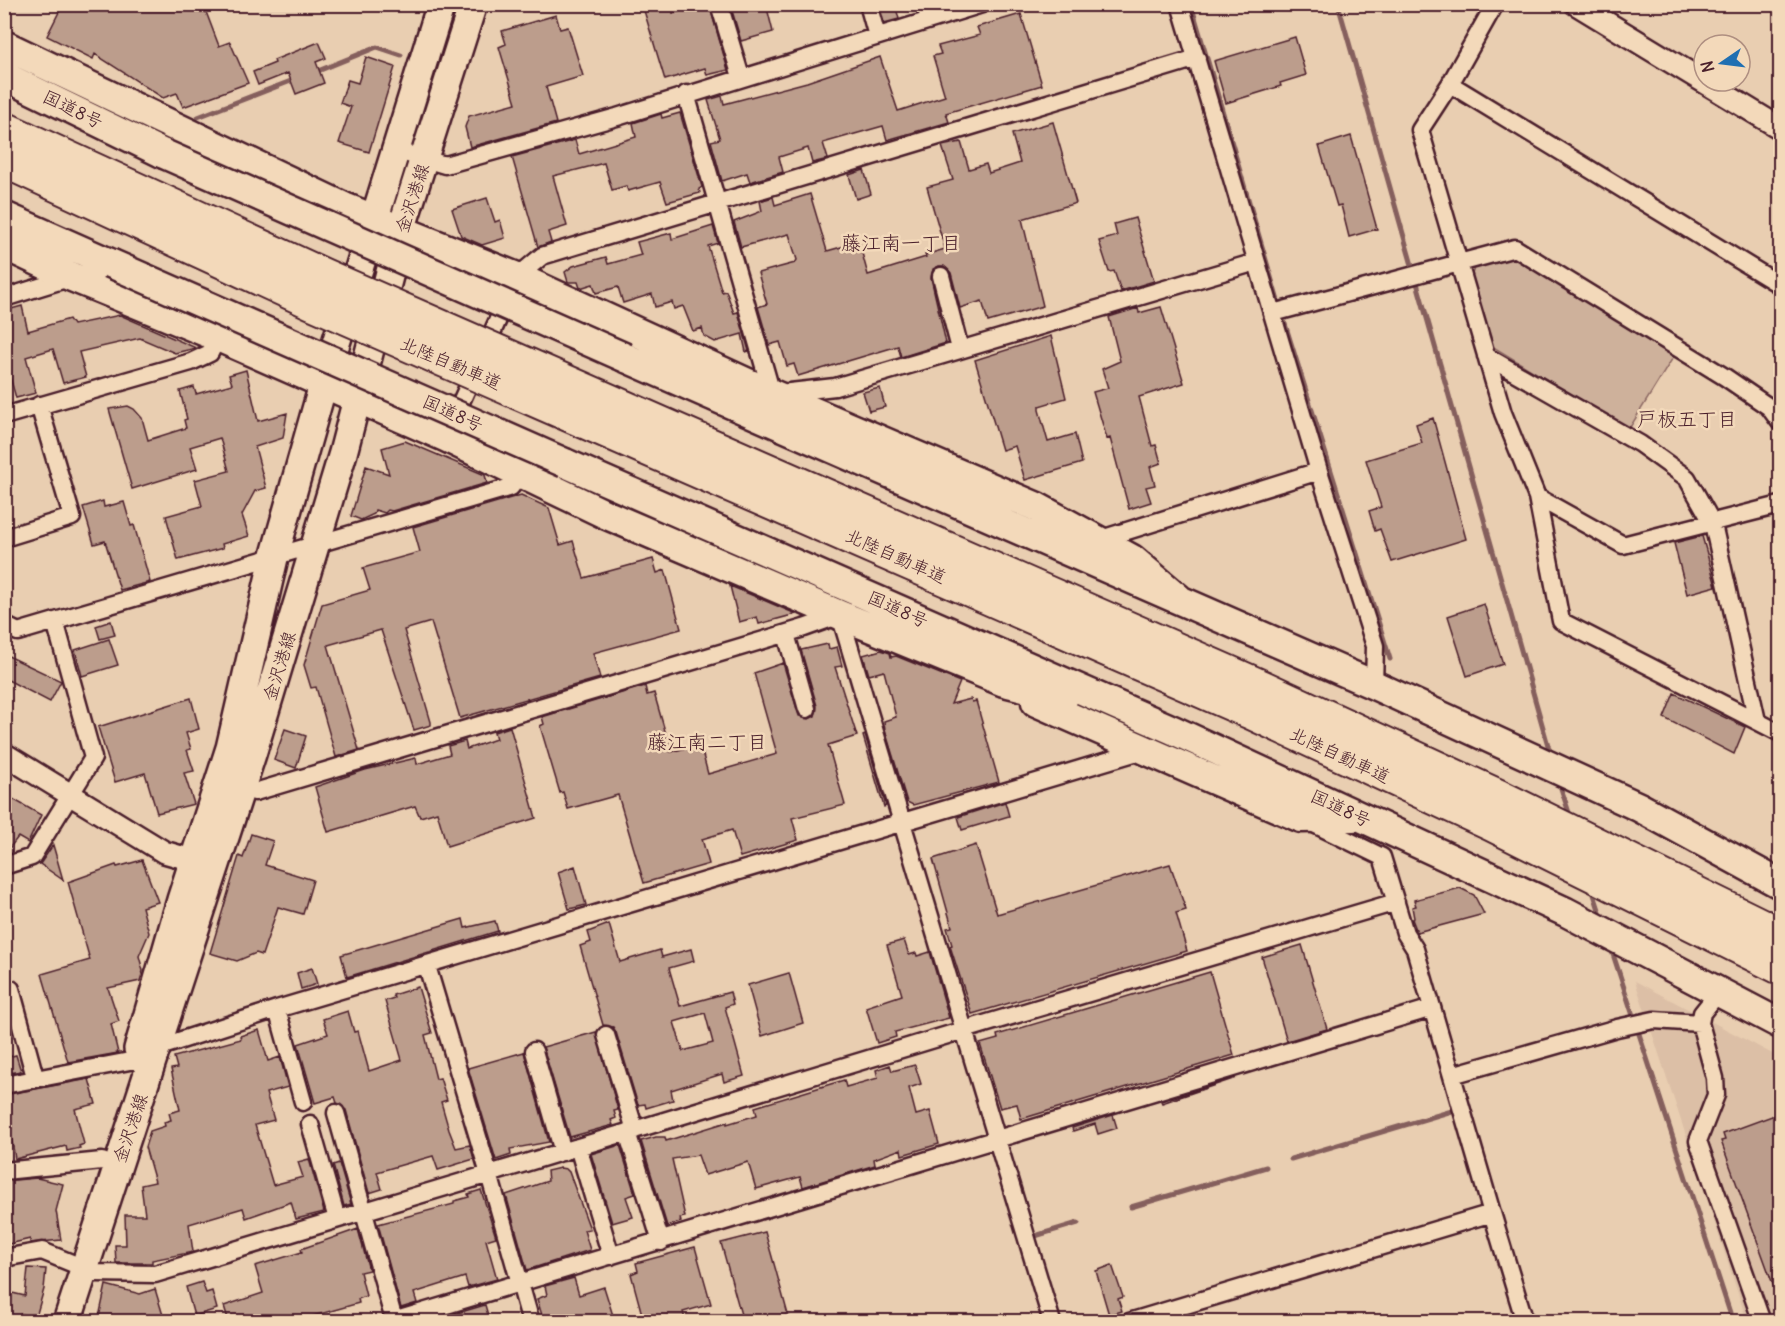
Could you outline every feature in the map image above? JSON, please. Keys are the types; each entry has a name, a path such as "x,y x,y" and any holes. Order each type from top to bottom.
{"highway":[{"path":"4,45 374,220 517,277 772,394 1037,507 1132,559 1178,598"},
{"name":"国道8号","path":"4,76 164,154 1374,685 1502,746 1639,807 1780,884"},
{"name":"北陸自動車道","path":"4,128 324,275 1253,682 1499,796 1780,934"},
{"name":"北陸自動車道","path":"4,161 312,303 1249,712 1490,824 1780,968"},
{"name":"国道8号","path":"4,216 1173,730 1566,912 1780,1024"},
{"path":"4,245 72,278 218,337 445,437 607,515 840,615 1004,682 1173,730"},
{"path":"1004,682 1032,700 1301,818 1361,817"}],"main road":[{"name":"金沢港線","path":"67,1322 77,1267 109,1164 148,1058 205,864 274,558 323,385 441,4"},
{"name":"金沢港線","path":"205,864 242,788 358,399 401,230 473,4"},
{"name":"金沢港線","path":"51,1322 77,1267"}],"street":[{"path":"719,4 741,77"},
{"path":"868,4 878,36"},
{"path":"395,150 446,165 596,123 878,36 927,12 982,4"},
{"path":"1179,4 1319,471 1375,646 1374,685"},
{"path":"1495,4 1450,84 1420,130 1503,413 1537,497 1561,621 1780,733"},
{"path":"1576,4 1780,128"},
{"path":"445,437 517,277 542,256 718,205 1197,58"},
{"path":"1450,84 1780,285"},
{"path":"687,94 772,394 835,387 1256,262"},
{"path":"1273,313 1458,261 1515,248 1725,377 1769,407 1780,422"},
{"path":"941,276 960,349"},
{"path":"4,298 72,278"},
{"path":"4,416 191,362 210,353 218,337"},
{"path":"1486,356 1640,444 1687,478 1713,524 1757,721"},
{"path":"4,538 72,517 39,405"},
{"path":"1098,540 1319,471"},
{"path":"4,624 18,632 274,558 511,487 520,474"},
{"path":"1537,497 1623,545 1713,524 1780,505"},
{"path":"242,788 255,792 786,634 840,615 1052,1322"},
{"path":"4,866 32,857 93,758 55,621"},
{"path":"786,634 807,710"},
{"path":"4,1085 35,1077 148,1058 277,1009 1134,753 1138,746"},
{"path":"4,754 164,852 205,864"},
{"path":"1301,818 1382,857 1405,933 1415,949 1525,1322"},
{"path":"4,1258 42,1251 96,1273 155,1274 1396,902"},
{"path":"427,966 531,1322"},
{"path":"1706,987 1700,1023 1716,1095 1698,1141 1762,1322"},
{"path":"11,989 35,1077"},
{"path":"336,1113 392,1321 661,1242 1432,1008"},
{"path":"277,1009 303,1102"},
{"path":"1452,1075 1617,1028 1654,1020 1700,1023"},
{"path":"606,1035 661,1242"},
{"path":"534,1051 611,1256"},
{"path":"310,1124 337,1219"},
{"path":"4,1171 109,1164"},
{"path":"1129,1322 1492,1213"}],"shaded area":[{"path":"1512,257 1674,356 1629,429 1490,345 1470,277 1475,268"},
{"path":"1635,981 1780,1058 1780,1321 1747,1321"}],"building":[{"path":"63,4 203,4 219,46 230,42 248,83 183,107 177,93 163,98 95,54 93,59 47,36"},
{"path":"642,4 671,4 673,13 709,4 728,70 707,75 705,68 665,80"},
{"path":"730,4 766,4 773,32 741,41"},
{"path":"879,4 895,4 899,19 884,23"},
{"path":"1021,14 1042,85 946,113 949,122 887,140 883,126 823,143 828,159 812,163 808,148 779,157 783,172 750,182 747,173 722,181 711,141 720,139 708,100 722,96 724,104 807,82 880,57 898,111 945,96 933,56 941,54 938,46 980,35 977,27"},
{"path":"556,15 560,29 568,27 583,76 546,87 556,123 470,147 465,127 469,116 516,103 499,47 506,44 502,31"},
{"path":"1295,37 1306,75 1280,83 1281,86 1226,103 1214,61"},
{"path":"319,42 326,58 316,62 324,83 296,94 288,73 258,85 253,72 275,63 274,60"},
{"path":"366,57 395,67 369,152 339,143 351,107 340,103 348,80 358,83"},
{"path":"680,113 702,187 699,189 700,193 667,202 660,182 628,191 626,186 612,190 604,163 553,176 567,226 548,232 551,242 538,247 512,157 575,140 579,154 636,137 633,123 661,114 662,118"},
{"path":"1053,122 1076,203 1022,219 1043,306 988,322 982,301 960,308 951,273 944,266 939,266 933,269 931,278 946,343 901,357 898,346 798,376 794,364 787,366 780,342 769,345 758,307 767,304 758,273 795,263 797,260 789,234 741,247 734,222 762,211 760,201 773,197 775,205 810,194 827,251 859,242 868,275 945,249 927,187 953,180 942,146 961,142 969,169 986,164 989,173 1020,163 1012,134"},
{"path":"1351,136 1377,229 1349,237 1341,205 1337,206 1319,146"},
{"path":"864,170 871,194 856,199 849,175"},
{"path":"487,198 495,222 500,220 505,238 482,245 461,236 452,209"},
{"path":"1135,218 1154,281 1121,291 1114,271 1109,272 1099,241 1117,236 1114,224"},
{"path":"713,226 718,243 708,246 722,292 726,291 734,313 738,312 749,351 746,352 742,334 715,342 704,336 702,328 693,331 683,306 674,309 672,302 655,307 652,294 623,303 618,287 596,293 593,284 580,288 578,282 568,282 565,272 573,266 606,257 608,264 641,255 637,242 671,233 672,239"},
{"path":"22,306 28,331 69,319 73,325 120,315 196,348 175,353 140,338 79,352 86,377 63,383 53,349 26,357 36,393 16,398 4,356 4,311"},
{"path":"1161,307 1184,383 1139,397 1152,446 1156,445 1161,463 1150,467 1155,485 1146,487 1151,502 1129,509 1110,438 1107,439 1093,392 1108,388 1102,369 1120,361 1109,317 1138,308 1139,313"},
{"path":"1051,336 1066,398 1039,406 1039,410 1048,442 1075,434 1082,463 1025,480 1015,446 1002,450 975,360"},
{"path":"246,370 258,421 287,413 283,438 255,447 266,488 255,491 242,515 249,536 222,544 223,548 178,560 166,516 202,506 195,480 229,471 220,438 190,447 197,469 132,489 109,409 128,406 134,409 142,418 148,440 186,428 184,420 187,419 180,391 194,387 196,394 232,384 229,375"},
{"path":"880,388 885,407 869,411 863,392"},
{"path":"1433,418 1466,539 1392,562 1380,529 1375,531 1369,511 1381,507 1366,460 1422,443 1416,424"},
{"path":"405,441 485,475 487,483 392,511 388,510 385,513 375,510 374,514 361,520 351,516 366,466 389,474 382,448"},
{"path":"521,495 549,508 560,545 573,541 584,578 653,559 657,573 665,570 681,629 593,653 600,678 460,718 431,622 404,630 431,722 431,725 414,730 381,630 328,645 359,750 336,757 316,687 311,688 304,665 322,604 370,590 363,568 420,552 413,527"},
{"path":"103,501 104,507 124,502 131,526 134,525 150,582 120,590 105,541 94,544 83,507"},
{"path":"1702,536 1716,586 1687,594 1674,543"},
{"path":"730,586 796,614 759,624 757,617 739,622"},
{"path":"1484,604 1503,664 1467,676 1448,616"},
{"path":"111,621 115,635 100,639 96,626"},
{"path":"109,639 118,665 82,676 75,650"},
{"path":"828,644 829,649 837,647 842,666 835,667 857,736 828,745 845,805 792,818 798,840 740,857 732,830 702,839 709,864 644,883 618,795 568,809 563,792 560,793 540,726 544,724 542,717 645,686 647,695 654,693 671,752 700,744 708,774 777,754 754,673 783,663 799,716 809,719 815,716 817,706 801,650"},
{"path":"881,650 890,653 891,657 896,656 960,682 951,704 971,699 972,702 976,701 999,782 913,805 907,802 885,730 884,721 896,717 884,671 869,675 863,655"},
{"path":"4,654 61,681 50,702 4,678"},
{"path":"1674,693 1745,727 1734,754 1664,718"},
{"path":"191,698 199,729 186,733 191,749 187,750 194,771 184,773 194,804 157,813 145,773 115,782 98,727"},
{"path":"510,727 536,818 447,846 437,812 420,817 415,806 328,832 315,787 365,770 416,758 417,764 450,754 448,746 465,741 467,749 496,739 494,732"},
{"path":"285,729 306,736 296,768 274,760"},
{"path":"865,735 886,806 884,807 863,736"},
{"path":"4,794 41,815 28,843 18,837 4,855"},
{"path":"1005,802 1009,816 962,830 958,817"},
{"path":"251,834 273,841 265,865 313,880 303,914 278,907 262,955 256,953 237,961 210,953 239,856 243,858"},
{"path":"53,845 63,880 40,864"},
{"path":"976,845 997,914 1170,864 1186,910 1176,913 1187,951 972,1014 950,946 952,945 947,928 952,927 933,859"},
{"path":"142,860 158,902 142,907 149,933 139,956 143,971 140,981 108,988 119,1021 111,1024 118,1053 68,1062 42,974 90,960 68,882 116,865 117,867"},
{"path":"575,866 586,905 569,909 558,872"},
{"path":"1460,888 1474,895 1484,914 1417,932 1412,919 1414,918 1412,907 1416,906 1414,900"},
{"path":"463,919 465,928 495,921 498,931 347,977 341,955"},
{"path":"609,924 620,962 660,950 662,957 691,949 694,961 669,968 680,1006 730,992 733,1004 725,1007 744,1076 724,1082 722,1074 671,1090 673,1100 646,1108 645,1104 638,1105 616,1032 613,1027 603,1025 580,946 591,942 588,932","holes":["705,1013 713,1043 683,1051 674,1022"]},
{"path":"904,940 909,955 916,953 917,956 930,952 949,1018 895,1032 896,1037 877,1043 866,1007 902,995 887,945"},
{"path":"1302,945 1327,1029 1287,1041 1262,957"},
{"path":"312,968 317,984 301,989 297,973"},
{"path":"1210,972 1234,1055 1021,1119 1017,1104 1000,1108 980,1044 998,1039 997,1035"},
{"path":"789,973 803,1023 762,1036 748,985"},
{"path":"418,987 432,1033 425,1035 436,1079 440,1078 447,1100 441,1102 449,1130 456,1148 470,1145 474,1159 438,1170 433,1156 377,1172 382,1189 369,1193 346,1110 337,1103 335,1097 315,1103 298,1044 328,1034 323,1019 348,1011 354,1032 358,1031 369,1071 402,1060 385,1001 394,998 393,995"},
{"path":"259,1030 268,1061 280,1057 288,1087 266,1093 274,1120 255,1125 273,1185 303,1177 298,1162 309,1159 324,1212 296,1219 291,1202 246,1218 243,1208 189,1224 193,1252 152,1260 152,1263 116,1263 115,1245 126,1245 125,1215 145,1215 141,1185 155,1182 145,1147 150,1131 165,1126 164,1122 171,1120 169,1113 180,1110 171,1069 177,1068 174,1057 241,1039 240,1036"},
{"path":"596,1032 618,1110 614,1111 616,1118 611,1120 613,1125 570,1137 543,1047"},
{"path":"524,1052 549,1142 510,1149 511,1155 496,1160 468,1068"},
{"path":"16,1055 21,1071 4,1074 4,1058"},
{"path":"890,1065 892,1071 915,1065 921,1084 909,1088 916,1115 930,1111 939,1144 902,1155 901,1149 874,1159 875,1165 803,1187 800,1177 756,1189 748,1162 705,1175 698,1155 672,1159 685,1217 680,1218 681,1222 667,1226 641,1141 665,1137 666,1141 757,1115 755,1107 844,1080 846,1087 878,1078 876,1070"},
{"path":"1236,1078 1162,1103 1161,1101"},
{"path":"89,1079 96,1104 75,1109 84,1144 79,1146 80,1148 67,1151 66,1146 15,1159 4,1095"},
{"path":"1780,1113 1779,1301 1721,1141 1725,1140 1723,1134"},
{"path":"1113,1115 1117,1128 1098,1134 1095,1124 1073,1131 1072,1128"},
{"path":"620,1145 635,1194 626,1197 633,1217 612,1223 591,1154"},
{"path":"339,1163 351,1204 344,1206 333,1165"},
{"path":"560,1168 569,1172 590,1229 584,1230 590,1250 527,1270 506,1195 548,1181 547,1171"},
{"path":"37,1178 63,1184 56,1211 61,1240 30,1243 30,1239 9,1244 7,1236 4,1236 4,1181"},
{"path":"481,1190 496,1237 486,1240 497,1279 468,1287 465,1277 414,1293 417,1303 401,1308 378,1224 454,1204 454,1201 469,1197 468,1194"},
{"path":"358,1229 369,1270 360,1272 366,1296 358,1299 359,1303 313,1316 314,1322 229,1322 224,1306 263,1293 255,1266 302,1252 301,1249"},
{"path":"765,1232 790,1322 743,1322 721,1243"},
{"path":"695,1247 711,1304 683,1312 686,1322 644,1322 631,1274 638,1271 636,1263"},
{"path":"1112,1265 1123,1297 1118,1299 1122,1311 1109,1315 1096,1271"},
{"path":"28,1268 46,1269 44,1289 36,1317 21,1314 19,1322 4,1322 4,1299 7,1299 8,1292 25,1296"},
{"path":"574,1278 579,1295 604,1287 615,1322 544,1322 537,1299 547,1295 545,1286"},
{"path":"202,1282 206,1293 212,1291 217,1309 194,1316 186,1287"},
{"path":"106,1285 140,1294 155,1289 165,1322 98,1322"},
{"path":"485,1305 490,1322 442,1322 441,1318"}],"waterway":[{"path":"1191,4 1278,301"},
{"path":"1338,4 1551,756"},
{"path":"313,73 377,47 401,55"},
{"path":"198,117 296,79"},
{"path":"1285,324 1390,659"},
{"path":"1559,782 1571,819"},
{"path":"1592,888 1602,919"},
{"path":"1610,945 1733,1322"},
{"path":"1291,1159 1452,1111"},
{"path":"1131,1207 1266,1167"},
{"path":"1035,1236 1078,1223"}],"district":[{"name":"藤江南一丁目","path":"901,242"},
{"name":"戸板五丁目","path":"1687,418"},
{"name":"藤江南二丁目","path":"707,741"}]}
